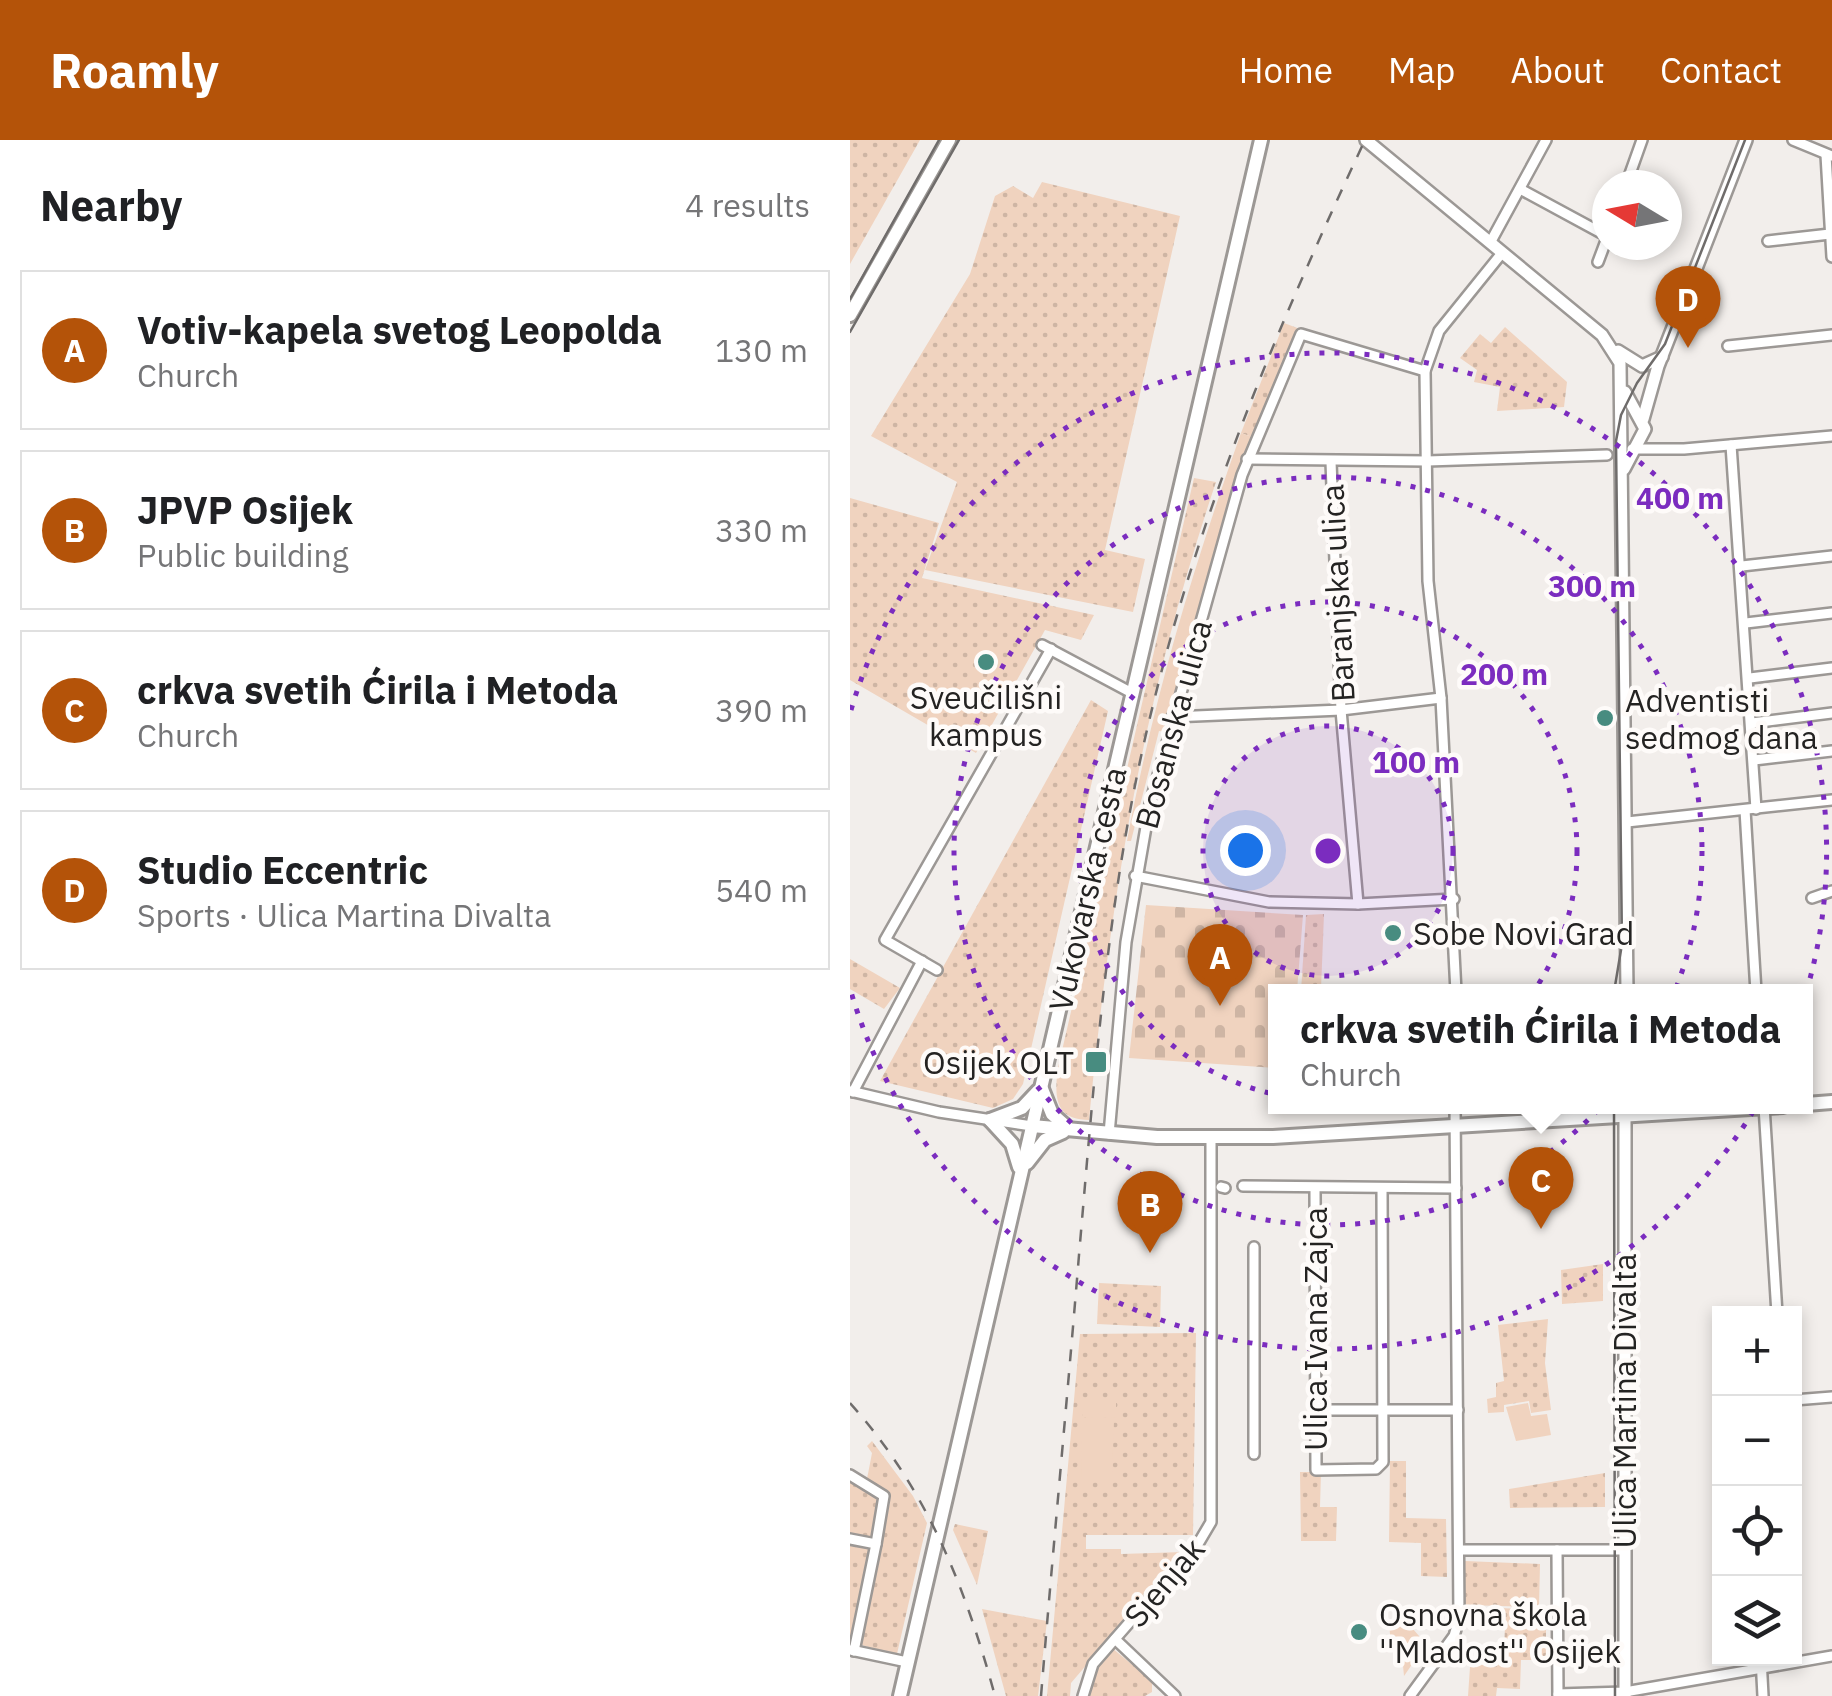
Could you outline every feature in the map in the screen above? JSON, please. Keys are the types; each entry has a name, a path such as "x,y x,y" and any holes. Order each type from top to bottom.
{"main road":[{"path":"850,315 949,140"},
{"name":"Vukovarska cesta","path":"900,1696 1262,143"},
{"path":"1019,1179 1012,1144 990,1120 1022,1108 1041,1086 1052,1114 1071,1131"},
{"path":"1032,1126 1211,1138 1456,1128 1604,1114"},
{"path":"1019,1179 1038,1146 1052,1136 1071,1131"}],"street":[{"path":"1366,140 1382,146 1490,243 1640,366 1660,362"},
{"path":"1490,243 1546,140"},
{"path":"1631,170 1642,140"},
{"path":"1619,424 1636,414 1660,362 1746,140"},
{"path":"1793,140 1829,155 1832,257"},
{"path":"1520,189 1592,229"},
{"path":"1768,240 1830,234"},
{"path":"1456,984 1454,899 1428,581 1425,371 1439,331 1502,253"},
{"name":"Bosanska ulica","path":"1109,1134 1114,1051 1135,876 1172,717 1247,460 1305,333 1425,371"},
{"path":"1728,346 1832,335"},
{"path":"1610,343 1622,368 1623,388 1619,440 1623,468 1627,984"},
{"path":"1623,388 1648,442 1665,450"},
{"path":"1623,468 1644,434"},
{"path":"1619,440 1632,449 1665,450 1832,436"},
{"path":"1607,455 1619,440"},
{"path":"1732,445 1756,808"},
{"path":"1247,460 1426,461 1607,455 1623,468"},
{"name":"Baranjska ulica","path":"1331,462 1342,710 1358,904"},
{"path":"1742,566 1832,556"},
{"path":"1746,622 1832,613"},
{"path":"937,970 886,940 1046,647 1132,693"},
{"path":"1750,678 1832,668"},
{"path":"1172,717 1342,710 1440,698"},
{"path":"1752,723 1832,713"},
{"path":"1754,760 1832,750"},
{"path":"1627,822 1832,800"},
{"path":"1744,810 1755,984"},
{"path":"1135,876 1256,901 1358,904 1454,899"},
{"path":"1812,898 1832,891"},
{"path":"922,962 852,1092 1032,1126"},
{"path":"1410,1696 1456,1632 1456,1114"},
{"name":"Ulica Martina Divalta","path":"1625,1114 1625,1694"},
{"path":"1764,1114 1776,1306"},
{"name":"Sjenjak","path":"1083,1696 1090,1669 1198,1544 1211,1522 1220,1187 1211,1138"},
{"path":"1245,1187 1456,1188"},
{"name":"Ulica Ivana Zajca","path":"1315,1188 1316,1470 1379,1468 1383,1410"},
{"path":"1382,1188 1383,1410"},
{"path":"1254,1246 1254,1454"},
{"path":"1802,1399 1832,1397"},
{"path":"1315,1410 1458,1410"},
{"path":"850,1475 884,1496 852,1650 908,1662"},
{"path":"850,1539 876,1544"},
{"path":"1459,1550 1624,1550"},
{"path":"1557,1550 1558,1695 1625,1694 1749,1666"},
{"name":"Sjenjak","path":"1115,1640 1175,1696"},
{"path":"1802,1659 1832,1656"},
{"path":"1762,1666 1763,1696"}],"green space":[{"path":"850,140 920,140 850,264"},
{"path":"1042,182 1180,216 1105,550 1145,559 1133,612 925,570 957,482 871,436 970,274 995,196 1013,186 1033,198"},
{"path":"1284,323 1300,329 1252,437 1241,433"},
{"path":"1505,327 1567,382 1564,407 1497,411 1500,387 1474,382 1477,370 1460,358 1480,334 1491,343"},
{"path":"1241,433 1252,437 1165,732 1159,731 1131,841 1127,841 1176,635"},
{"path":"1194,478 1216,482 1168,641 1133,798 1108,955 1089,1120 1078,1119 1059,1105 1058,1068"},
{"path":"850,498 939,523 922,578 1094,615 1081,640 1045,630 976,753 850,680"},
{"path":"1091,700 1108,711 1023,1084 1013,1099 993,1108 880,1081"},
{"path":"1146,905 1303,915 1298,984 1268,984 1268,1067 1129,1058"},
{"path":"1324,914 1321,984 1301,984 1306,915"},
{"path":"850,959 900,988 884,1009 850,989"},
{"path":"1603,1264 1603,1301 1562,1304 1561,1270"},
{"path":"1099,1283 1161,1286 1160,1327 1097,1324"},
{"path":"1548,1319 1545,1363 1551,1410 1531,1413 1529,1401 1504,1405 1504,1412 1488,1413 1487,1399 1496,1397 1496,1383 1504,1381 1498,1325"},
{"path":"1196,1333 1193,1535 1086,1535 1086,1549 1121,1549 1121,1554 1183,1552 1071,1683 1070,1696 1047,1696 1080,1334"},
{"path":"1083,1398 1116,1398 1116,1418 1083,1417"},
{"path":"1528,1403 1531,1416 1547,1414 1551,1435 1516,1441 1506,1407"},
{"path":"1082,1421 1114,1421 1112,1478 1081,1478"},
{"path":"872,1441 913,1496 927,1523 897,1654 861,1645 890,1502 867,1479 872,1453 867,1446"},
{"path":"1390,1461 1406,1461 1406,1518 1446,1519 1447,1577 1421,1576 1421,1543 1389,1542"},
{"path":"1300,1472 1321,1472 1320,1507 1337,1507 1336,1541 1301,1541"},
{"path":"1605,1473 1605,1507 1510,1508 1509,1489"},
{"path":"850,1478 883,1499 875,1539 850,1534"},
{"path":"955,1524 988,1531 977,1585 953,1530"},
{"path":"850,1541 874,1546 851,1645 850,1645"},
{"path":"1465,1561 1540,1564 1539,1607 1465,1605"},
{"path":"1500,1608 1546,1610 1546,1660 1521,1660 1520,1689 1497,1688 1496,1696 1468,1696 1470,1667 1504,1661 1505,1621"},
{"path":"982,1609 1047,1621 1038,1696 1006,1696"},
{"path":"1406,1621 1426,1644 1404,1676 1401,1645 1391,1645 1389,1623"},
{"path":"1112,1648 1152,1681 1152,1692 1145,1696 1086,1696 1092,1671"}],"tram line":[{"path":"850,299 939,140"},
{"path":"850,332 959,140"},
{"path":"1615,984 1622,944 1616,441 1621,415 1637,383 1665,344 1745,140"},
{"path":"1614,1114 1615,1696"}],"railway":[{"path":"1041,1696 1098,1047 1114,909 1138,773 1172,632 1218,488 1302,278 1365,140"},
{"path":"850,1403 901,1470 940,1540 971,1616 995,1696"}],"place":[{"name":"Studio Eccentric","path":"1688,348"},
{"name":"Sveučilišni kampus","path":"986,662"},
{"name":"Adventisti sedmog dana","path":"1605,718"},
{"name":"Sobe Novi Grad","path":"1393,933"},
{"name":"Votiv-kapela svetog Leopolda","path":"1220,1006"},
{"name":"Osijek OLT","path":"1096,1062"},
{"name":"crkva svetih Ćirila i Metoda","path":"1541,1229"},
{"name":"JPVP Osijek","path":"1150,1253"},
{"name":"Osnovna škola ''Mladost'' Osijek","path":"1359,1632"}]}
